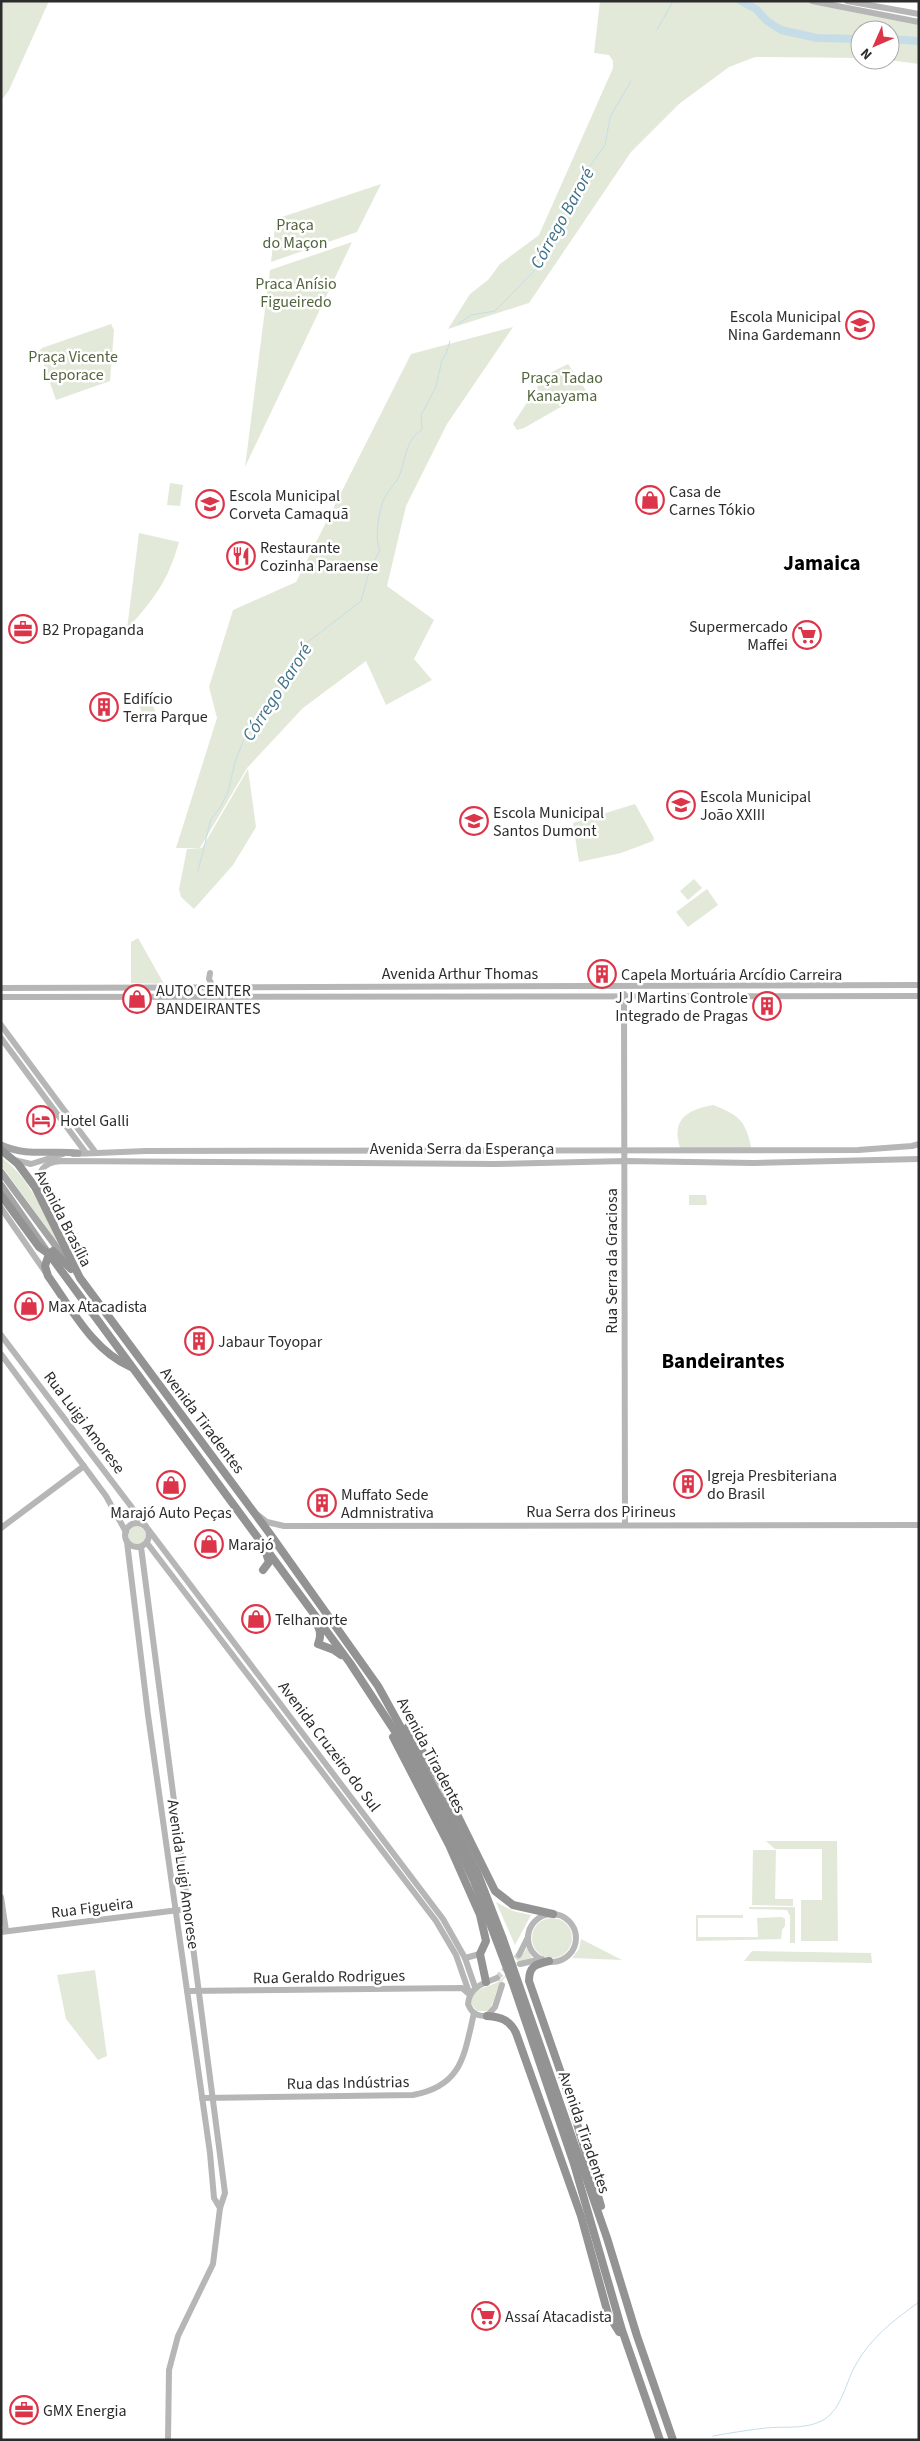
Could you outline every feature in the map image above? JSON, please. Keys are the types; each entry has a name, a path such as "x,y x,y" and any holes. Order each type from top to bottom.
{"highway":[{"name":"Avenida Brasília","path":"1,1150 14,1160 28,1176 80,1278"},
{"path":"1,1195 39,1247 49,1254"},
{"path":"80,1278 57,1253 53,1251 49,1254 45,1266 48,1276 95,1340 119,1362 133,1368"},
{"name":"Avenida Tiradentes","path":"49,1254 350,1662 381,1710 442,1815 474,1881 493,1927 574,2164 628,2346 660,2440"},
{"name":"Avenida Tiradentes","path":"80,1278 270,1534 388,1702 464,1845 487,1897 607,2238 637,2336 673,2440"},
{"path":"111,1338 119,1362"},
{"path":"224,1489 260,1532 270,1534"},
{"path":"255,1531 269,1559 267,1567 263,1570"},
{"path":"303,1597 320,1631 318,1644 334,1650 350,1662"},
{"path":"388,1702 403,1720 425,1754 495,1891 512,1905 554,1914"},
{"path":"381,1710 398,1748 449,1845 480,1915 486,1940 480,1954 486,1982"},
{"path":"546,1960 533,1966 529,1972 529,1981 569,2096 601,2206 607,2238"},
{"path":"487,2016 503,2018 513,2026 516,2033 581,2216 608,2314 628,2346"},
{"path":"574,2164 581,2216"}],"main road":[{"path":"1,1145 27,1153 61,1151 82,1153"},
{"name":"Avenida Tiradentes","path":"1,1172 80,1278"},
{"name":"Avenida Tiradentes","path":"1,1185 49,1254"}],"street":[{"path":"812,1 919,22"},
{"path":"847,1 919,14"},
{"path":"210,973 209,979 213,986"},
{"name":"Avenida Arthur Thomas","path":"1,988 213,986 624,988 919,985"},
{"path":"187,997 197,986"},
{"path":"302,987 303,997"},
{"path":"387,987 387,997"},
{"path":"474,987 474,997"},
{"path":"145,988 145,997"},
{"name":"Rua Serra da Graciosa","path":"624,988 625,1525"},
{"name":"Avenida Arthur Thomas","path":"1,998 919,996"},
{"path":"1,1025 96,1153"},
{"path":"1,1038 38,1087 82,1153"},
{"path":"38,1087 44,1083"},
{"path":"916,1145 916,1158"},
{"name":"Avenida Serra da Esperança","path":"14,1160 31,1164 60,1154 146,1151 858,1150 916,1145"},
{"name":"Avenida Serra da Esperança","path":"42,1202 38,1184 39,1174 49,1163 62,1161 467,1164 624,1161 754,1163 884,1161 916,1158"},
{"path":"1,1208 48,1276"},
{"name":"Rua Luigi Amorese","path":"1,1336 147,1528"},
{"name":"Rua Luigi Amorese","path":"1,1354 106,1496 126,1532"},
{"path":"32,1395 51,1414 57,1409"},
{"path":"1,1528 84,1466"},
{"path":"247,1503 267,1522 284,1526"},
{"path":"134,1523 147,1528 150,1536 144,1545 133,1546 127,1542 126,1532 134,1523"},
{"name":"Rua Serra dos Pirineus","path":"284,1526 919,1525"},
{"path":"270,1534 284,1526"},
{"name":"Avenida Cruzeiro do Sul","path":"147,1528 441,1915 465,1958 476,1987"},
{"name":"Avenida Luigi Amorese","path":"127,1542 214,2198 220,2208"},
{"name":"Avenida Cruzeiro do Sul","path":"144,1545 432,1916 456,1955 470,1994 468,2004 474,2014"},
{"name":"Avenida Luigi Amorese","path":"144,1545 144,1571 225,2193 220,2208 213,2264 178,2336 169,2370 168,2440"},
{"path":"130,1573 144,1571"},
{"path":"1,1898 3,1932"},
{"name":"Rua Figueira","path":"3,1932 187,1908"},
{"path":"519,1955 537,1920 554,1914 561,1916 571,1923 576,1940 574,1949 568,1956 560,1960 520,1964"},
{"path":"432,1916 441,1915"},
{"path":"529,1936 532,1949 546,1960"},
{"path":"465,1958 480,1954"},
{"path":"470,1994 476,1987 497,1978"},
{"path":"474,2014 487,2016 495,2007 502,1985"},
{"name":"Rua Geraldo Rodrigues","path":"187,1991 462,1988 470,1994"},
{"name":"Rua das Indústrias","path":"202,2098 413,2095 429,2092 447,2082 460,2066 474,2014"}],"green space":[{"path":"1,1 49,1 9,90 1,101"},
{"path":"600,1 806,1 919,23 919,64 900,61 900,20 850,20 850,58 755,57 729,67 679,104 631,152 529,303 448,329 470,294 488,280 500,264 539,235 613,68 613,61 609,55 594,53"},
{"name":"Praça do Maçon","path":"381,184 357,232 271,262 276,219"},
{"name":"Praca Anísio Figueiredo","path":"352,242 245,467 270,270"},
{"name":"Praça Vicente Leporace","path":"111,324 114,330 110,381 56,400 39,351 42,348"},
{"path":"513,327 447,424 406,506 387,586 434,620 414,659 432,680 386,705 366,661 303,708 247,768 200,848 176,848 217,718 209,687 233,610 296,582 411,354"},
{"name":"Praça Tadao Kanayama","path":"568,364 587,392 524,428 517,430 513,424 539,384 548,374"},
{"path":"170,483 183,485 180,506 167,505"},
{"path":"139,533 179,542 165,579 145,608 127,629"},
{"path":"149,695 157,716 145,721 137,700"},
{"path":"248,769 256,827 233,865 194,909 181,897 179,889 187,849 202,848"},
{"path":"635,804 654,838 653,841 621,853 579,862 573,823"},
{"path":"694,879 702,888 688,900 680,891"},
{"path":"707,889 718,905 688,927 676,912"},
{"path":"138,938 164,984 131,983 131,942"},
{"path":"713,1105 729,1112 740,1120 746,1131 751,1148 680,1148 678,1130 683,1118 689,1113"},
{"path":"1,1157 28,1186 42,1209 60,1246 1,1165"},
{"path":"689,1195 706,1195 707,1205 689,1205"},
{"path":"137,1526 143,1529 146,1535 143,1541 137,1544 131,1541 128,1535 131,1529"},
{"path":"766,1841 837,1841 838,1941 801,1941 801,1900 822,1900 822,1849 775,1849"},
{"path":"753,1850 776,1850 775,1899 793,1899 793,1906 752,1905"},
{"path":"496,1902 513,1911 531,1915 515,1945"},
{"path":"749,1907 795,1907 795,1943 790,1943 790,1916 787,1910 749,1909"},
{"path":"696,1915 743,1915 743,1918 698,1918 698,1937 758,1937 757,1918 782,1917 785,1919 785,1926 782,1930 781,1939 696,1941"},
{"path":"556,1918 563,1921 569,1927 572,1938 571,1946 563,1955 556,1958 548,1958 541,1955 533,1946 532,1934 535,1927 544,1919"},
{"path":"581,1939 622,1960 572,1958 579,1949"},
{"path":"527,1948 532,1958 517,1966 507,1975 487,2011 477,2011 471,2004 474,1994 503,1978"},
{"path":"752,1951 871,1953 872,1963 744,1961"},
{"path":"95,1970 107,2056 98,2060 66,2019 57,1975"}],"waterway":[{"name":"Córrego Baroré","path":"657,30 673,1"},
{"path":"741,1 756,9 767,21 781,30 817,38 850,39"},
{"path":"900,40 919,41"},
{"name":"Córrego Baroré","path":"458,324 471,315 495,311 537,268 554,240 573,190 605,145 610,117 631,81"},
{"name":"Córrego Baroré","path":"198,871 211,819 220,808 228,792 235,762 246,734 259,723 284,684 293,661 299,656 304,645 361,601 370,569 380,550 377,533 383,501 400,474 407,449 413,438 422,430 421,415 436,387 442,360 450,341"},
{"path":"713,2436 766,2428 811,2425 825,2419 840,2402 855,2366 875,2338 919,2302"}],"tunnel":[{"path":"497,1978 519,1955"}],"place":[{"name":"Escola Municipal Nina Gardemann","path":"860,325"},
{"name":"Casa de Carnes Tókio","path":"650,500"},
{"name":"Escola Municipal Corveta Camaquã","path":"210,504"},
{"name":"Restaurante Cozinha Paraense","path":"241,556"},
{"name":"B2 Propaganda","path":"23,629"},
{"name":"Supermercado Maffei","path":"807,635"},
{"name":"Edifício Terra Parque","path":"104,707"},
{"name":"Escola Municipal João XXIII","path":"681,805"},
{"name":"Escola Municipal Santos Dumont","path":"474,821"},
{"name":"Capela Mortuária Arcídio Carreira","path":"602,974"},
{"name":"AUTO CENTER BANDEIRANTES","path":"137,999"},
{"name":"J J Martins Controle Integrado de Pragas","path":"767,1006"},
{"name":"Hotel Galli","path":"41,1120"},
{"name":"Max Atacadista","path":"29,1306"},
{"name":"Jabaur Toyopar","path":"199,1341"},
{"name":"Igreja Presbiteriana do Brasil","path":"688,1484"},
{"name":"Marajó Auto Peças","path":"171,1485"},
{"name":"Muffato Sede Admnistrativa","path":"322,1503"},
{"name":"Marajó","path":"209,1544"},
{"name":"Telhanorte","path":"256,1619"},
{"name":"Assaí Atacadista","path":"486,2316"},
{"name":"GMX Energia","path":"24,2410"}],"district":[{"name":"Jamaica","path":"822,563"},
{"name":"Bandeirantes","path":"723,1361"}]}
